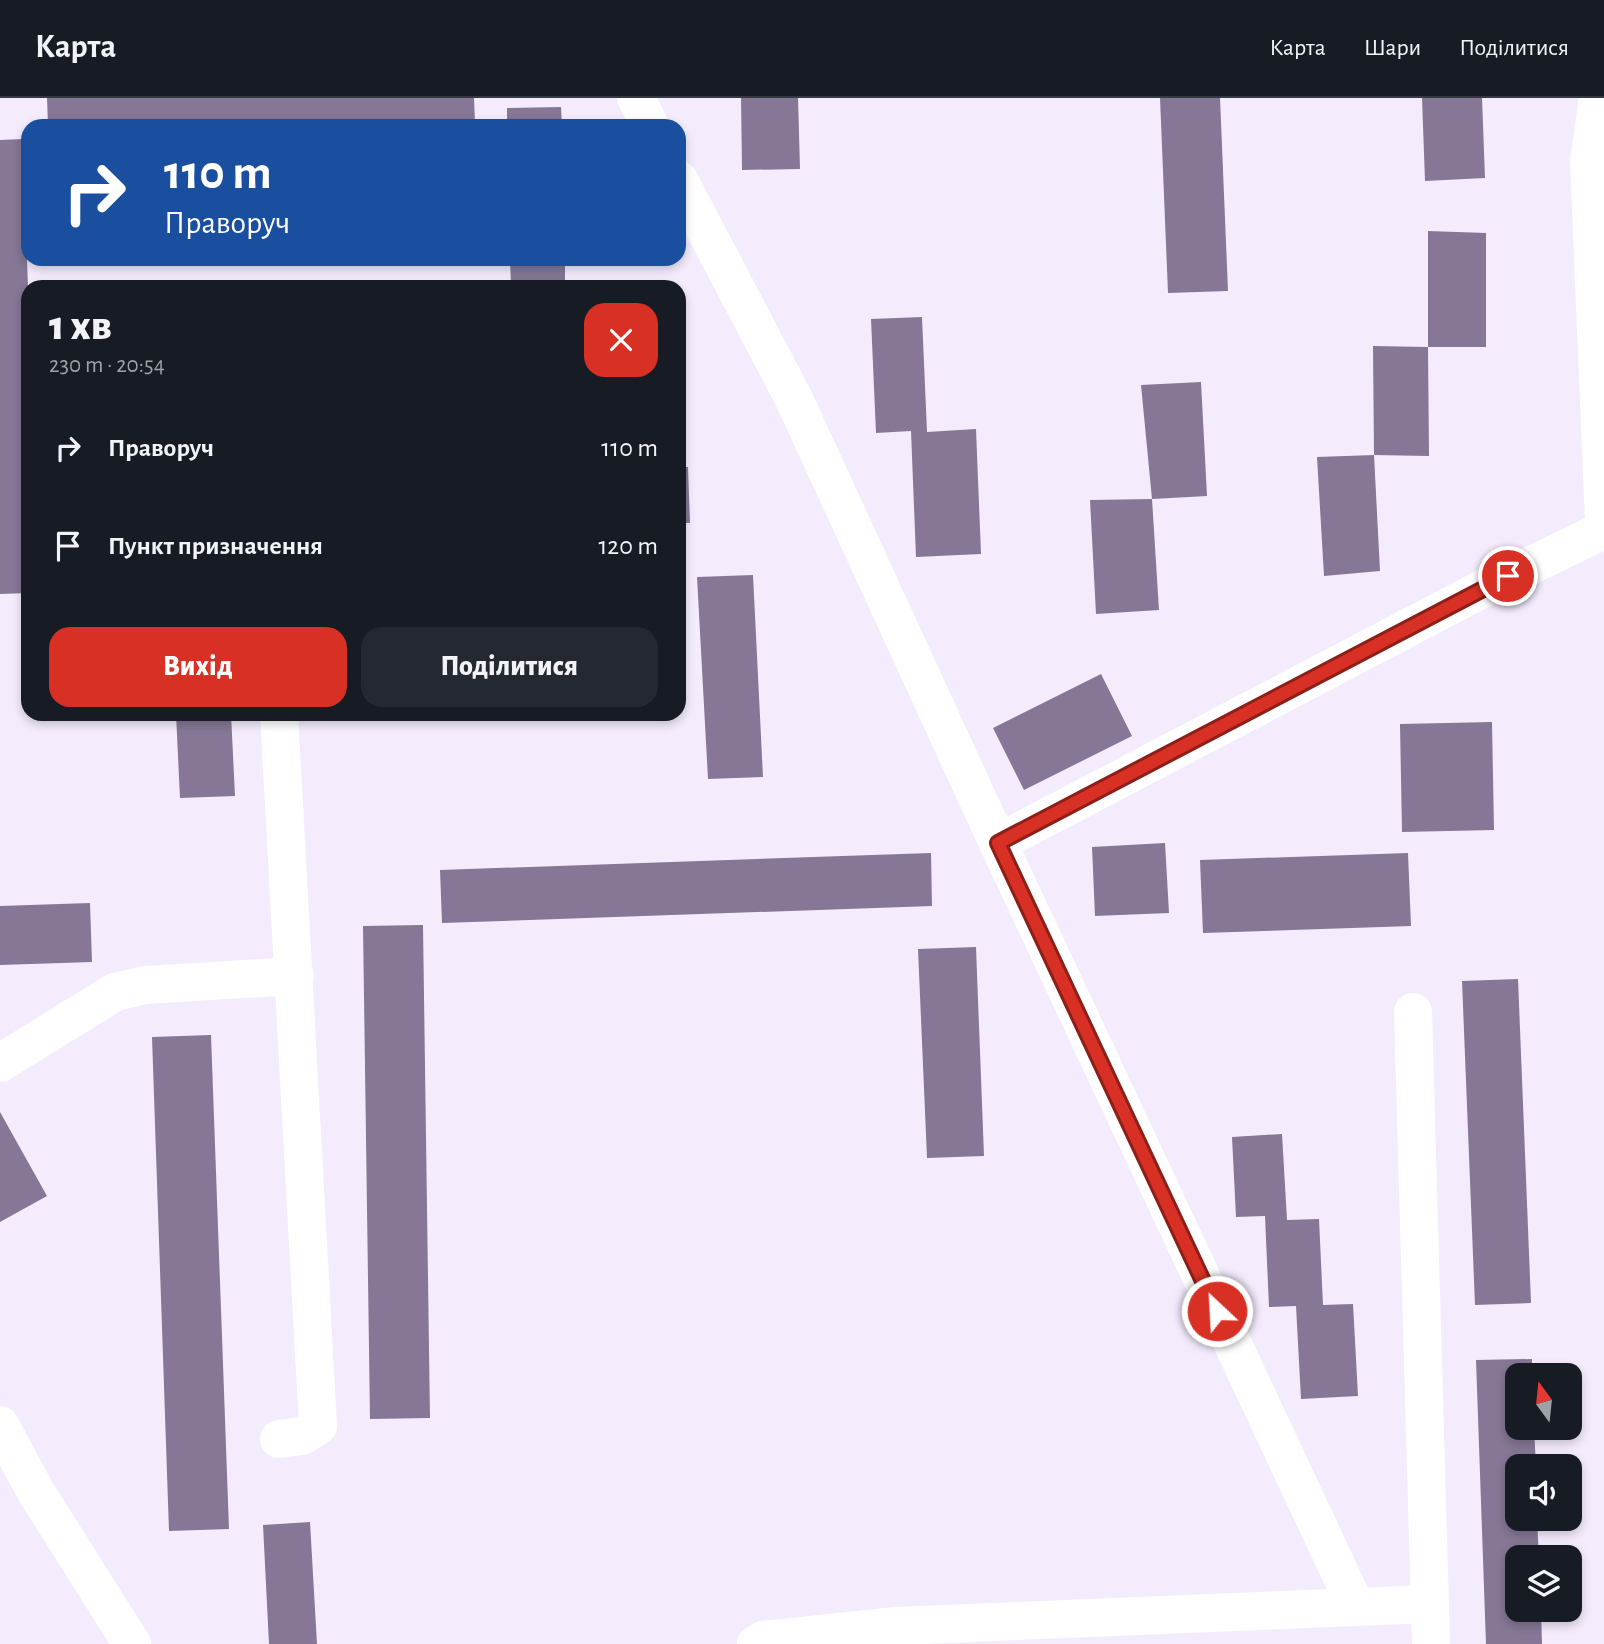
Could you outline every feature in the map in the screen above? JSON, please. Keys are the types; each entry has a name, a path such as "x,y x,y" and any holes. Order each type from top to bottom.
{"street":[{"path":"635,98 646,119"},
{"path":"1598,98 1589,163 1604,521"},
{"path":"686,193 794,399 998,843 1356,1607"},
{"path":"998,843 1484,588 1604,530"},
{"path":"279,721 318,1426 302,1436 279,1438"},
{"path":"0,1063 115,992 145,985 295,976"},
{"path":"1413,1012 1430,1644"},
{"path":"0,1426 36,1492 132,1644"},
{"path":"756,1644 763,1640 896,1626 1428,1604"}],"building":[{"path":"47,98 474,98 475,119 48,119"},
{"path":"741,98 798,98 800,169 742,170"},
{"path":"1160,98 1220,98 1228,291 1168,293"},
{"path":"1422,98 1482,98 1485,178 1425,181"},
{"path":"561,107 562,119 507,119 507,108"},
{"path":"21,139 21,266 27,266 28,280 21,280 21,593 0,594 0,140"},
{"path":"1428,231 1486,233 1486,347 1428,347"},
{"path":"510,266 565,266 565,280 511,280"},
{"path":"922,317 927,432 976,429 981,554 916,557 911,431 876,433 871,319"},
{"path":"1373,346 1428,347 1429,456 1374,455"},
{"path":"1201,382 1207,496 1152,499 1141,385"},
{"path":"1374,455 1380,571 1324,576 1317,457"},
{"path":"686,467 688,467 690,523 686,523"},
{"path":"1152,499 1159,610 1096,614 1090,500"},
{"path":"753,575 763,777 708,779 697,577"},
{"path":"1101,674 1132,736 1024,790 993,728"},
{"path":"176,721 231,721 235,796 180,798"},
{"path":"1492,722 1494,830 1402,832 1400,724"},
{"path":"1165,843 1169,913 1095,916 1092,847"},
{"path":"931,853 932,906 442,923 440,870"},
{"path":"1408,853 1411,926 1203,933 1200,860"},
{"path":"90,903 92,962 0,965 0,906"},
{"path":"423,925 430,1418 370,1419 363,926"},
{"path":"976,947 984,1156 927,1158 918,949"},
{"path":"1518,979 1531,1303 1475,1305 1462,981"},
{"path":"211,1035 229,1529 169,1531 152,1037"},
{"path":"0,1112 47,1196 0,1222"},
{"path":"1282,1134 1287,1220 1319,1219 1323,1305 1353,1304 1358,1396 1301,1399 1296,1306 1269,1307 1265,1216 1236,1217 1232,1137"},
{"path":"1532,1359 1532,1363 1505,1363 1505,1440 1535,1440 1535,1454 1505,1454 1505,1531 1538,1531 1538,1545 1505,1545 1505,1622 1541,1622 1542,1644 1486,1644 1476,1360"},
{"path":"310,1522 317,1644 269,1644 263,1525"}],"route":[{"path":"1217,1311 998,843 1508,576"}]}
